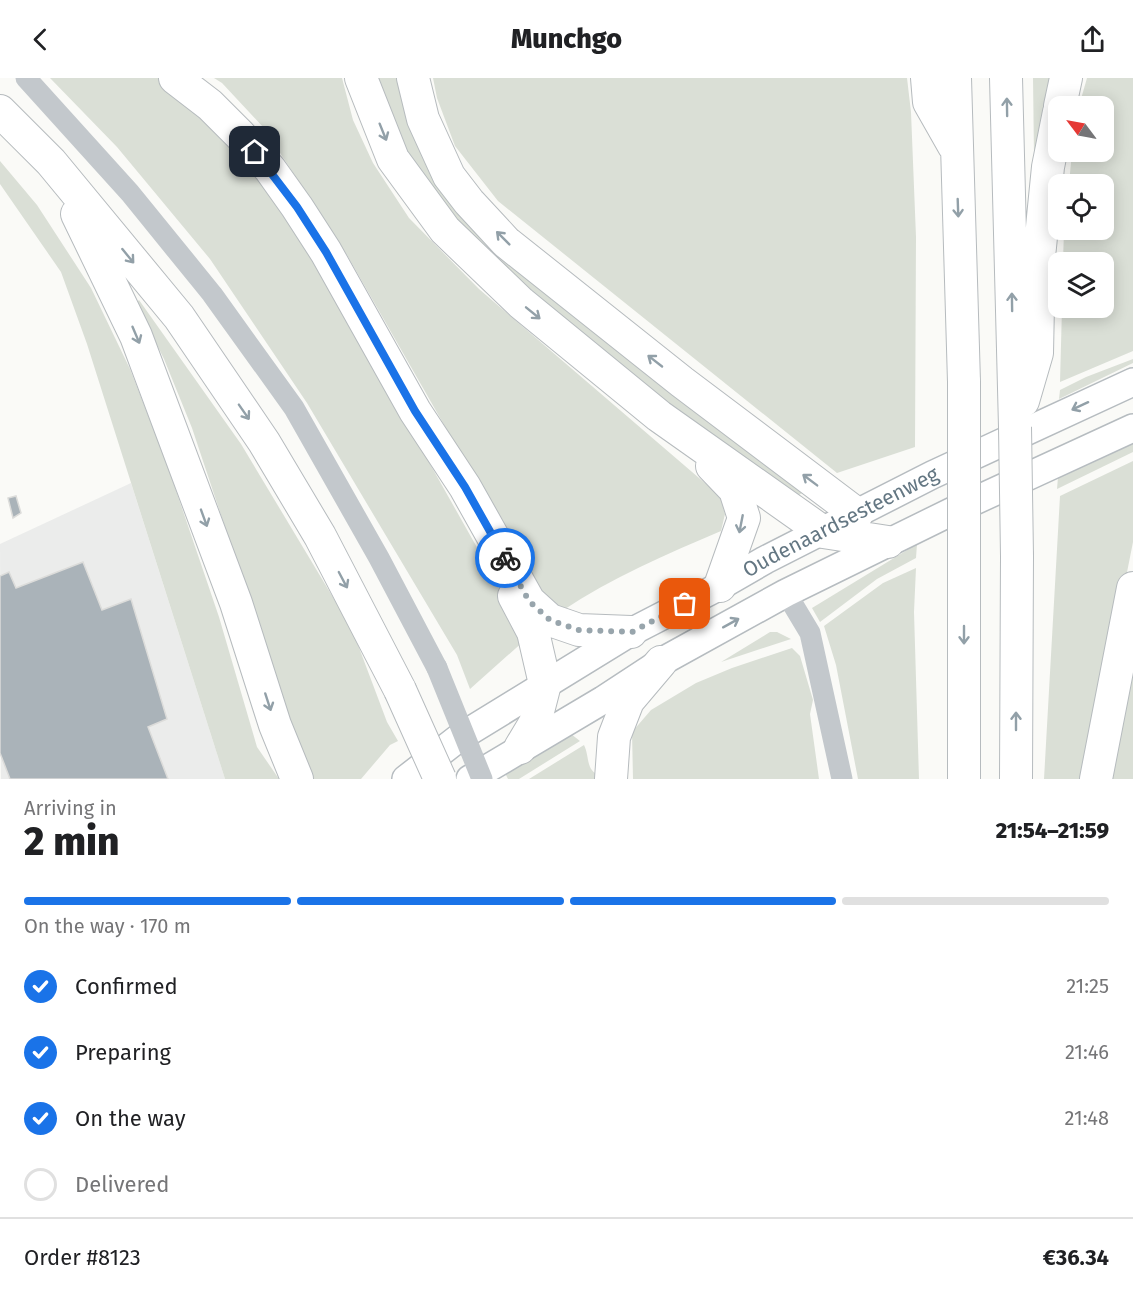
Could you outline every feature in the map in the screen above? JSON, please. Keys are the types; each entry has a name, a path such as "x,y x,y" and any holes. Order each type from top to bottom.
{"highway":[{"path":"175,78 210,105 240,135 270,169 297,207 326,252 430,435 533,632 545,684 535,723 520,748"},
{"path":"361,78 393,159 445,230 521,303 659,416 823,532 888,542"},
{"path":"412,78 423,119 449,176 469,202 506,242 682,382 857,514"},
{"path":"927,78 929,102 956,150"},
{"path":"955,78 964,382 964,779"},
{"path":"1006,78 1025,357"},
{"path":"1062,96 1066,78"},
{"path":"0,111 51,162 179,317 264,442 320,536 400,690 440,779"},
{"path":"51,162 112,282 136,336 236,603 275,725 297,779"},
{"path":"1016,779 1015,427 1039,257 1049,162"},
{"path":"659,416 735,490 744,518 720,586"},
{"path":"430,435 465,487 529,601 550,620 579,630 632,632"},
{"path":"1096,779 1133,588"},
{"path":"610,779 614,737 628,701 661,662"}],"main road":[{"name":"Oudenaardsesteenweg","path":"406,779 459,737 632,632 765,560 932,475 1133,381"},
{"name":"Oudenaardsesteenweg","path":"470,779 603,700 661,662 786,593 888,542 1133,428"}],"lane":[{"path":"26,78 138,202 212,294 294,408 379,558 437,668 482,779"},
{"path":"786,593 810,633 842,779"}],"shaded area":[{"path":"50,78 161,78 228,135 319,267 488,567 525,640 470,689 457,655 307,403 210,259 117,147"},
{"path":"214,78 342,78 353,120 373,163 409,218 479,289 720,496 725,514 721,531 620,577 562,611 548,600 523,563 347,255 263,127 222,83"},
{"path":"375,78 401,78 420,144 607,339 802,493 793,499 523,289 417,179"},
{"path":"433,78 907,78 911,112 916,237 915,447 837,473 498,201 455,146 437,98"},
{"path":"1033,78 1053,78 1048,96 1034,155"},
{"path":"1087,78 1133,78 1133,351 1060,382 1062,318 1114,318 1114,252 1063,252 1064,240 1114,240 1114,174 1070,174 1071,162 1114,162 1114,96 1082,96"},
{"path":"0,161 37,205 91,288 130,369 167,464 219,617 257,747 279,779 225,779 87,344 61,272 0,184"},
{"path":"139,300 241,444 352,629 387,722 398,741 390,745 361,779 304,779 192,428 164,359 136,303"},
{"path":"1133,359 1133,363 1059,399 1060,390 1086,377"},
{"path":"1133,442 1133,452 1057,489 1058,477"},
{"path":"1133,461 1133,542 1086,779 1044,779 1060,496"},
{"path":"131,483 225,779 1,779 0,544"},
{"path":"917,544 916,558 877,579 820,622 812,608"},
{"path":"916,568 914,612 919,779 858,779 836,665 824,626 883,583"},
{"path":"770,632 777,632 791,639 721,662"},
{"path":"792,648 800,656 813,700 810,714 819,779 633,779 632,732 651,710 696,683"},
{"path":"1133,669 1133,779 1111,779"},
{"path":"571,734 580,741 519,779 508,779 505,773"},
{"path":"584,745 590,767 592,771 601,776 600,779 529,779"}],"building":[{"path":"16,496 21,513 13,518 8,498"},
{"path":"83,562 102,610 131,599 167,719 148,727 168,779 10,779 0,753 0,576 9,572 16,588"}],"way so far":[{"path":"505,558 529,601 550,620 579,630 632,632 685,604"}],"route":[{"path":"255,152 297,207 326,252 415,411 465,487 505,558"}]}
